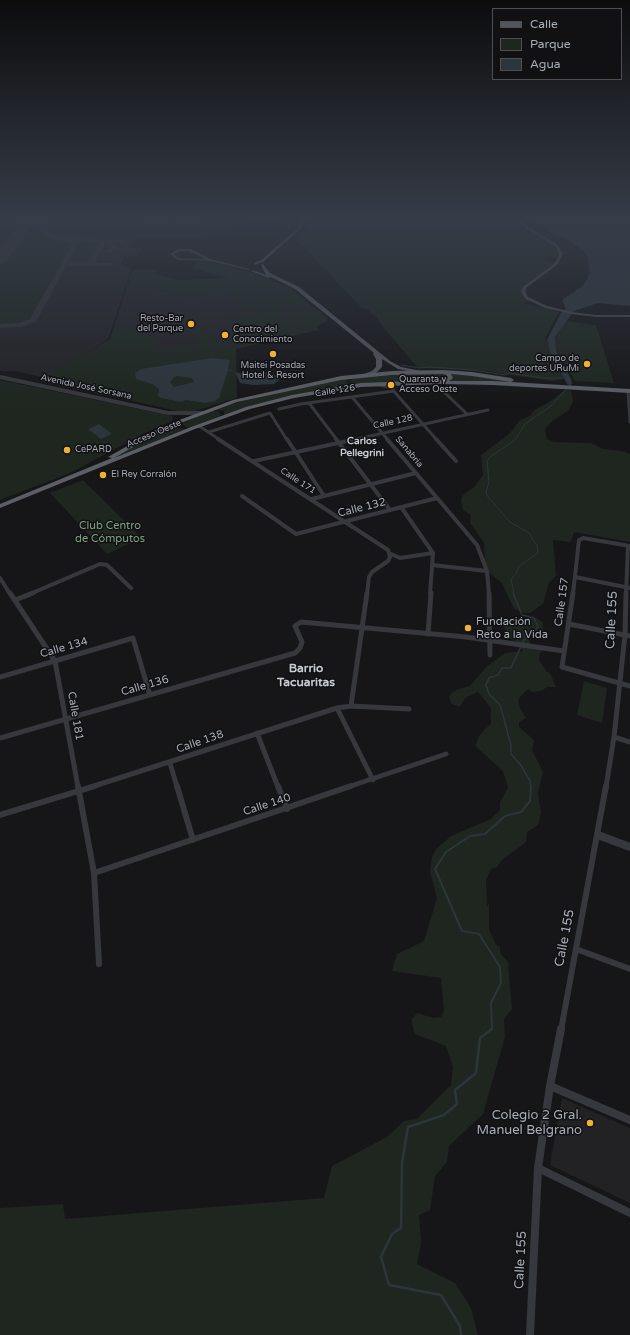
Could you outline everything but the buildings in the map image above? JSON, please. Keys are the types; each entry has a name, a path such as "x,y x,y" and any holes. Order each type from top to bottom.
{"highway":[{"name":"Acceso Oeste","path":"74,476 152,434 210,410 278,391 354,376 438,372 484,375 552,386"},
{"path":"438,372 446,373 450,376 449,380 440,382"},
{"path":"354,376 347,379 348,382 355,386 361,386"},
{"name":"Acceso Oeste","path":"74,476 220,417 294,396 375,384 440,382 552,386"},
{"path":"552,386 629,391"},
{"path":"210,410 221,411 223,415 220,417"},
{"path":"179,422 179,426 182,428 196,426"},
{"path":"0,506 74,476"}],"main road":[{"path":"278,281 294,288 378,356 380,362 379,367 374,372 366,375"},
{"path":"283,281 297,288 391,364 406,370 425,372"},
{"path":"531,281 526,285 523,290 525,295 532,301 572,313 596,316 630,316"}],"street":[{"name":"Avenida José Sorsana","path":"0,377 168,413 202,413"},
{"path":"394,391 396,387 404,383"},
{"path":"375,384 390,387 456,460"},
{"name":"Calle 126","path":"279,409 309,403 394,391"},
{"path":"629,391 630,422"},
{"path":"444,392 467,414"},
{"name":"Sanabria","path":"352,397 477,545 487,570 490,610 490,655"},
{"path":"309,403 390,510"},
{"name":"Calle 128","path":"254,461 488,410"},
{"name":"Avenida José Sorsana","path":"168,413 176,417 179,422"},
{"path":"209,432 270,413 324,496"},
{"name":"Calle 171","path":"196,426 209,432 254,461 388,551"},
{"path":"312,499 416,473"},
{"name":"Calle 132","path":"242,496 291,532 300,534 437,498"},
{"path":"401,507 432,551 428,634"},
{"name":"Calle 157","path":"621,684 562,667 569,624 579,540 584,538 629,546"},
{"name":"Calle 155","path":"530,1335 538,1168 550,1086 598,835 614,737 628,636 629,546"},
{"path":"388,551 400,558 432,551"},
{"path":"351,706 369,577 372,572 388,561 390,557 388,551"},
{"path":"15,600 104,563 131,588"},
{"path":"432,565 487,570"},
{"path":"575,577 628,588"},
{"name":"Calle 181","path":"0,578 55,661 94,873 99,964"},
{"name":"Calle 136","path":"0,738 295,653 300,648 302,642 295,626 301,622 361,628"},
{"path":"569,624 628,636"},
{"path":"361,628 489,640 564,651"},
{"name":"Calle 134","path":"0,677 133,638 150,695"},
{"path":"621,684 630,686"},
{"name":"Calle 138","path":"0,815 170,763 257,733 337,708 351,706 409,709"},
{"path":"337,708 373,780"},
{"path":"257,733 287,809"},
{"path":"614,737 630,742"},
{"name":"Calle 140","path":"94,873 373,780 446,754"},
{"path":"170,763 193,840"},
{"path":"598,835 630,847"},
{"path":"576,949 630,969"},
{"path":"550,1086 630,1120"},
{"path":"538,1168 630,1213"}],"shaded area":[{"path":"0,281 127,281 108,339 49,379 15,371 0,371"},
{"path":"128,283 195,298 212,287 232,292 237,296 288,287 328,319 317,326 318,330 235,349 96,349 110,339"},
{"path":"562,1098 630,1128 630,1203 550,1165"}],"green space":[{"path":"0,281 51,281 28,321 17,324 0,324"},
{"path":"129,281 274,281 288,287 236,298 231,294 212,287 196,298 128,283"},
{"path":"337,281 535,281 527,287 529,301 522,303 559,312 545,338 564,379 551,381 487,371 418,368 377,318 367,309 362,308"},
{"path":"292,290 308,304 286,308 243,312 233,300"},
{"path":"283,310 285,311 281,325 240,327 239,318 213,319"},
{"path":"306,310 319,311 328,319 317,326 318,330 236,349 237,398 192,412 182,412 40,381 110,339 115,326 130,328 139,334 159,337 154,349 177,348 200,342 189,332 191,331 209,330 208,340 233,341 233,339 242,339 242,330 284,329 289,312"},
{"name":"Campo de deportes URuMi","path":"566,321 596,325 614,383 575,381 555,347 556,336"},
{"path":"427,373 440,374 446,377 443,380 354,384 350,382 354,378"},
{"path":"448,373 530,384 448,381 452,377"},
{"path":"349,377 346,381 350,385 294,396 224,415 224,411 215,409 278,391"},
{"path":"0,380 172,416 173,419 172,421 147,432 70,473 0,500"},
{"path":"565,390 571,391 573,401 569,410 551,422 545,430 547,439 554,442 591,443 603,449 622,451 630,454 630,542 574,532 571,542 553,540 556,576 549,583 543,604 530,613 525,613 514,609 502,583 485,570 484,543 470,523 471,515 463,510 461,501 462,496 475,486 483,475 481,455 509,434 520,420 530,416 534,410 548,403"},
{"path":"210,411 217,411 220,413 220,416 189,428 181,424"},
{"path":"178,424 178,428 186,429 104,463 153,434"},
{"name":"Club Centro de Cómputos","path":"83,480 142,538 107,554 50,493"},
{"path":"517,617 525,619 536,618 543,622 543,631 528,637 530,643 539,647 543,653 540,652 539,660 546,671 550,673 556,687 547,687 541,691 533,692 528,689 518,699 520,708 526,718 519,722 519,727 534,740 532,750 543,772 538,793 541,813 538,825 527,832 526,842 502,860 497,867 491,869 486,880 487,907 489,903 489,929 496,945 500,947 500,953 508,962 512,1009 504,1019 505,1037 483,1114 449,1146 447,1162 435,1176 430,1210 419,1215 421,1242 417,1264 455,1283 471,1308 478,1335 0,1335 0,1208 63,1204 65,1219 324,1198 332,1166 387,1137 404,1121 417,1119 451,1085 453,1067 446,1046 415,1034 412,1024 412,1019 417,1013 433,1018 441,1017 444,1010 441,978 392,971 397,954 424,941 437,898 430,872 432,857 436,849 451,836 491,819 500,810 500,802 508,788 503,771 474,745 476,744 479,736 491,724 491,708 478,692 465,698 460,707 452,704 449,697 451,693 470,686 486,667 505,653 523,651 518,642 511,639 504,627 506,622 517,619"},
{"path":"584,681 607,688 602,723 577,715"}],"water":[{"path":"586,281 630,281 630,306 598,303 574,311 555,337 556,350 571,379 572,384 570,386 567,384 550,351 547,340 561,313 566,309 562,300"},
{"path":"212,358 230,360 228,369 238,373 250,374 270,372 280,379 274,384 253,385 240,383 235,372 228,370 219,398 215,401 205,403 186,400 180,402 158,396 159,389 152,384 136,379 135,373 141,369","holes":["178,376 192,378 194,382 174,387 170,382 174,377"]},
{"path":"99,424 112,434 101,439 88,429"}],"waterway":[{"path":"401,365 419,368 430,367 473,370 505,375 509,373 544,378 561,378 565,376"},
{"path":"514,594 511,579 516,574 519,566 538,553 537,546 529,533 510,522 488,497 486,492 489,482 487,461 490,457 515,440 525,424 551,406 566,389"},
{"path":"513,593 522,615 534,618 538,627 524,640 511,668 502,668 498,675 489,678 486,685 489,694 500,705 511,745 511,754 520,764 530,781 531,787"},
{"path":"492,1029 491,1003 501,983 500,967 479,934 462,931 435,869 446,852 470,836 485,834 505,816 521,812 530,801 531,787"},
{"path":"461,1335 460,1326 441,1295 389,1285 381,1257 392,1234 401,1228 402,1162 408,1127 444,1115 457,1104 455,1090 476,1073 480,1038 492,1029"}],"taxiway":[{"path":"0,326 21,325 33,320 54,281"}],"place":[{"name":"Resto-Bar del Parque","path":"191,324"},
{"name":"Centro del Conocimiento","path":"225,335"},
{"name":"Maitei Posadas Hotel & Resort","path":"273,354"},
{"name":"Campo de deportes URuMi","path":"587,364"},
{"name":"Quaranta y Acceso Oeste","path":"391,385"},
{"name":"CePARD","path":"67,450"},
{"name":"El Rey Corralón","path":"103,475"},
{"name":"Fundación Reto a la Vida","path":"468,628"},
{"name":"Colegio 2 Gral. Manuel Belgrano","path":"590,1123"}],"district":[{"name":"Carlos Pellegrini","path":"362,446"},
{"name":"Barrio Tacuaritas","path":"306,676"}]}
